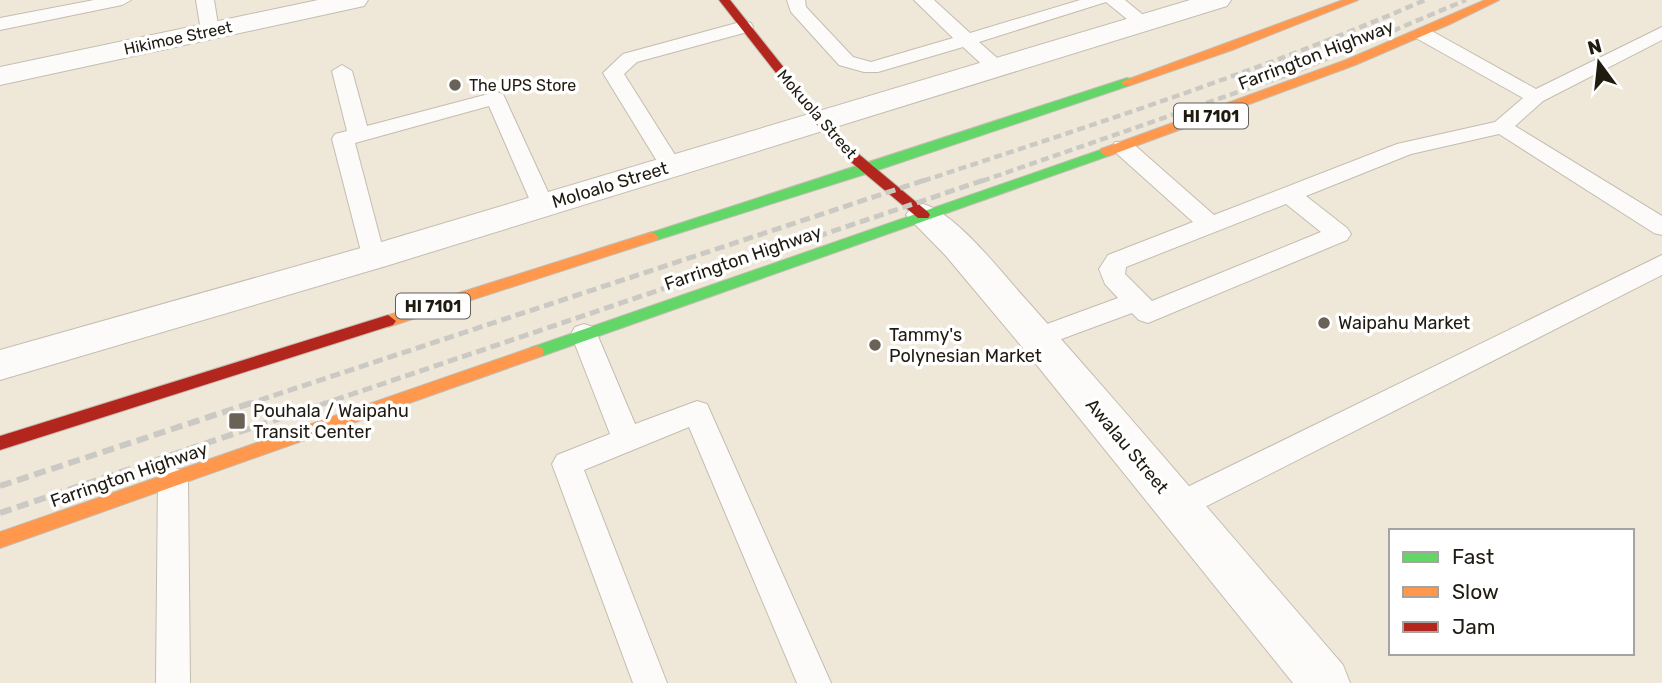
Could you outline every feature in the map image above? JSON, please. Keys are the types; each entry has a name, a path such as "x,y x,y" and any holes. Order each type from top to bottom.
{"main road":[{"name":"Mokuola Street","path":"724,0 820,121 867,169 923,215"},
{"name":"HI 7101","path":"0,443 867,169 1228,48 1353,0"},
{"name":"Farrington Highway","path":"0,540 1280,91 1423,34 1494,0"}],"street":[{"name":"Hikimoe Street","path":"0,76 355,0"},
{"name":"Moloalo Street","path":"0,365 373,257 1218,0"},
{"name":"Awalau Street","path":"923,215 958,247 1037,338 1325,683"}],"lane":[{"path":"0,24 122,0"},
{"path":"205,0 210,31"},
{"path":"796,0 797,8 846,61 858,66 881,66 1099,0"},
{"path":"923,0 997,68"},
{"path":"1114,0 1145,24"},
{"path":"671,166 613,73 630,58 744,27"},
{"path":"1289,194 1339,234 1148,313 1114,278 1111,270 1117,261 1289,194 1405,149 1502,127 1536,97 1662,33"},
{"path":"1423,34 1536,97"},
{"path":"342,71 359,135"},
{"path":"373,257 343,139 496,98 543,205"},
{"path":"1502,127 1662,228"},
{"path":"1123,147 1211,225"},
{"path":"1178,506 1662,264"},
{"path":"1037,338 1136,301"},
{"path":"584,334 627,440"},
{"path":"650,683 567,464 697,412 814,683"},
{"path":"173,480 173,683"}],"railway":[{"path":"923,181 1239,74 1425,0"},
{"path":"982,181 1290,74 1466,0"},
{"path":"245,405 928,179"},
{"path":"320,405 987,179"},
{"path":"0,486 251,403"},
{"path":"0,513 325,403"}],"traffic: fast":[{"path":"652,237 1127,82"},
{"path":"536,352 1106,152"}],"traffic: slow":[{"path":"1127,82 1228,48 1353,0"},
{"path":"1106,152 1253,100 1447,22 1494,0"},
{"path":"388,321 652,237"},
{"path":"0,540 536,352"}],"traffic: jam":[{"path":"724,0 820,121 850,154 923,215"},
{"path":"0,443 388,321"}],"place":[{"name":"The UPS Store","path":"455,85"},
{"name":"Waipahu Market","path":"1324,323"},
{"name":"Tammy's Polynesian Market","path":"875,345"},
{"name":"Pouhala / Waipahu Transit Center","path":"237,421"}]}
